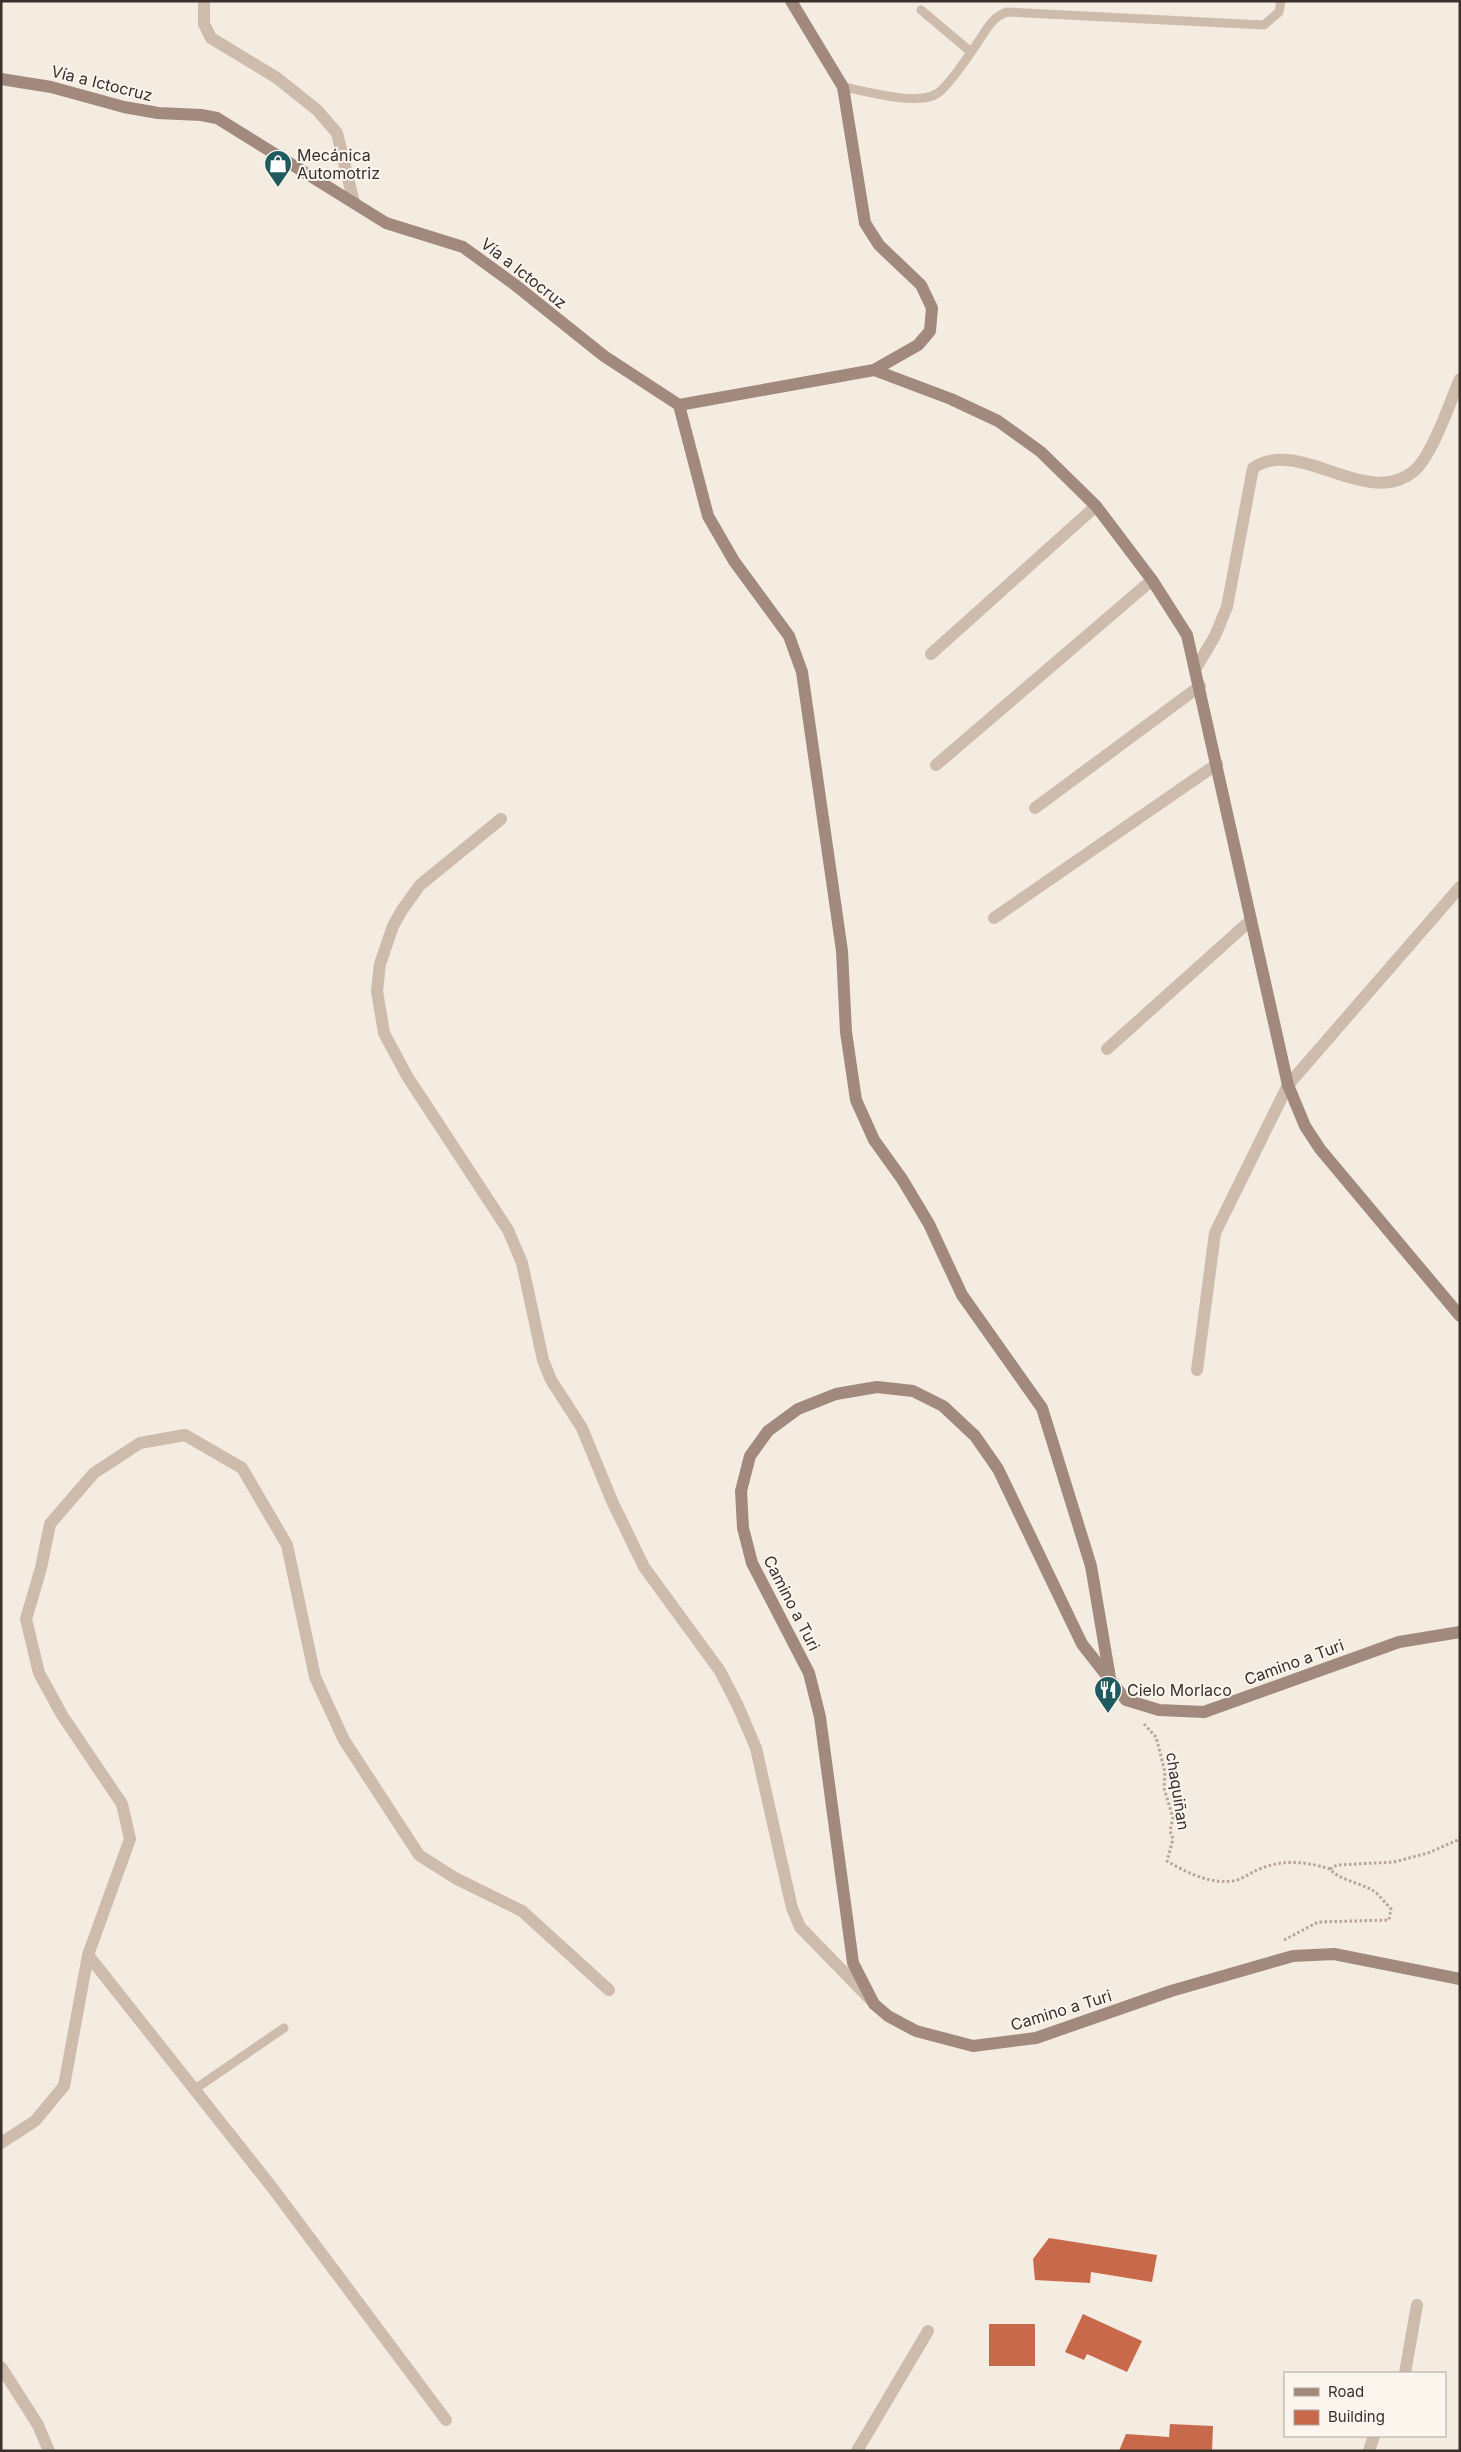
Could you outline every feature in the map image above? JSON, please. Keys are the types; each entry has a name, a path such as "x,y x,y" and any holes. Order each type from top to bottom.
{"street":[{"path":"204,1 204,24 211,38 277,78 317,110 337,134 354,204"},
{"path":"791,1 843,87 865,223 879,245 921,285 932,308 930,331 918,345 874,370 679,405 708,516 734,561 789,636 802,672 842,951 846,1032 856,1100 874,1140 902,1179 929,1224 962,1295 1042,1408 1091,1566 1110,1681"},
{"name":"Vía a Ictocruz","path":"1,79 50,86 124,108 217,118 386,223 463,247 514,284 604,356 679,405"},
{"path":"874,370 951,399 998,421 1041,452 1096,506 1152,580 1187,635 1196,668 1288,1085 1305,1126 1320,1149 1460,1316"},
{"path":"1196,668 1215,636 1227,607 1253,468 1264,461 1280,458 1372,483 1394,483 1414,471 1427,455 1460,379"},
{"path":"931,654 1096,506"},
{"path":"936,765 1152,580"},
{"path":"1035,808 1200,686"},
{"path":"994,918 1217,764"},
{"path":"501,819 420,884 393,926 380,964 377,991 384,1032 407,1076 508,1230 522,1263 543,1360 550,1380 582,1428 612,1501 644,1567 720,1671 738,1706 756,1748 792,1908 800,1927 874,2004"},
{"path":"1197,1370 1215,1233 1288,1085 1460,887"},
{"path":"1107,1049 1252,920"},
{"name":"Camino a Turi","path":"1460,1632 1399,1642 1204,1712 1159,1710 1126,1700 1082,1644 998,1469 975,1436 944,1406 913,1391 877,1388 836,1394 798,1409 768,1431 754,1450 750,1456 741,1491 743,1528 752,1563 809,1673 820,1717 853,1963 874,2004 888,2016 916,2031 973,2046 1036,2038 1171,1991 1293,1956 1334,1954 1460,1979"},
{"path":"1,2142 34,2121 64,2086 88,1955 130,1839 122,1804 62,1715 39,1673 26,1618 41,1568 50,1524 94,1473 140,1443 184,1435 242,1468 287,1545 314,1677 344,1740 419,1855 455,1878 522,1911 609,1990"},
{"path":"88,1955 271,2186 446,2420"},
{"path":"1405,2372 1417,2305"},
{"path":"857,2451 928,2331"},
{"path":"1,2367 38,2425 49,2451"},
{"path":"1369,2451 1374,2437"}],"lane":[{"path":"843,87 909,99 928,98 939,93 996,16 1006,12 1264,25 1279,12 1281,1"},
{"path":"920,10 971,52"},
{"path":"195,2089 284,2028"}],"path":[{"name":"chaquiñan","path":"1141,1720 1156,1737 1165,1772 1164,1788 1173,1818 1170,1831 1173,1839 1167,1861 1182,1870 1208,1880 1237,1880 1263,1867 1305,1862 1330,1869"},
{"path":"1280,1944 1286,1938 1318,1922 1389,1920 1391,1909 1374,1891 1348,1878 1336,1876 1330,1869 1337,1865 1394,1862 1428,1853 1460,1839"}],"building":[{"path":"1049,2238 1157,2255 1152,2282 1091,2272 1090,2283 1035,2280 1033,2259"},
{"path":"1083,2314 1142,2341 1127,2372 1087,2354 1084,2360 1065,2352"},
{"path":"989,2324 1035,2324 1035,2366 989,2366"},
{"path":"1170,2424 1213,2426 1212,2451 1119,2451 1126,2434 1169,2437"}],"place":[{"name":"Mecánica Automotriz","path":"278,188"},
{"name":"Cielo Morlaco","path":"1108,1714"}]}
